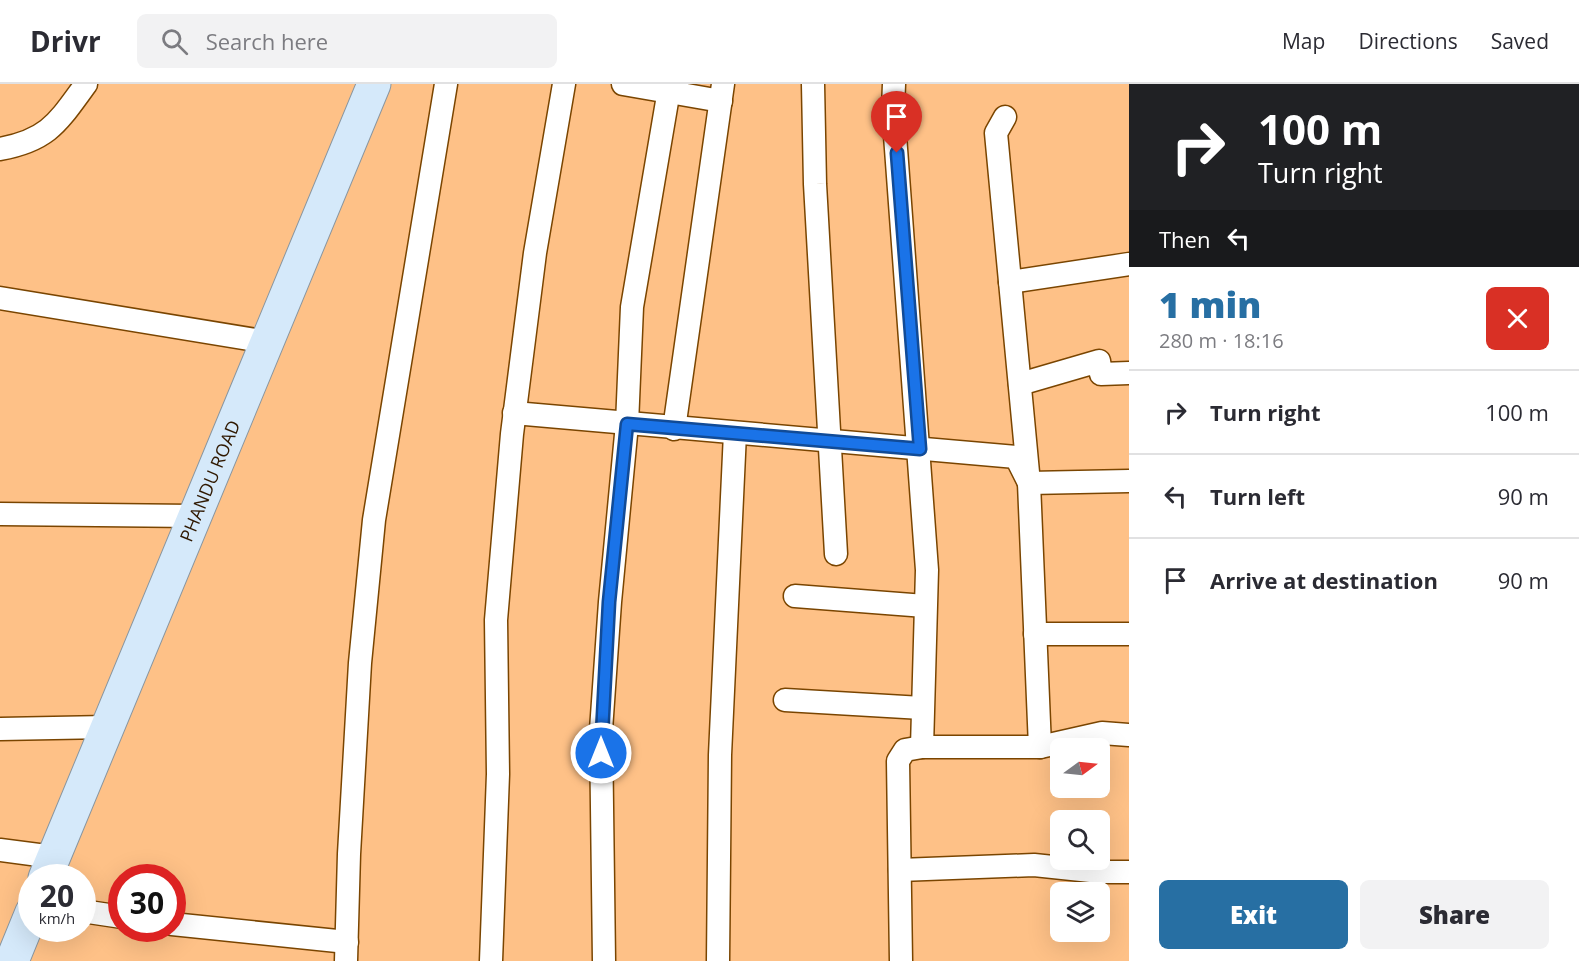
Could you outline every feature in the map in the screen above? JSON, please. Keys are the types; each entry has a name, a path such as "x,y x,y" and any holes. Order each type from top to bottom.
{"main road":[{"name":"PHANDU ROAD","path":"50,864 374,84"},
{"path":"12,961 20,942"}],"street":[{"path":"0,149 23,145 56,125 86,84"},
{"path":"186,926 347,951 349,854 360,663 374,520 446,84"},
{"path":"491,961 498,774 496,620 514,413 536,253 564,84"},
{"path":"623,84 722,92 674,429"},
{"path":"813,84 815,184 836,554"},
{"path":"894,84 893,108 920,449 927,570 922,747"},
{"path":"604,961 601,730 609,602 627,424 632,307 669,88"},
{"path":"1005,117 996,133 1029,483 1040,747"},
{"path":"1010,282 1129,264"},
{"path":"0,298 268,342"},
{"path":"1020,384 1100,361 1101,374 1129,374"},
{"path":"514,413 674,429 1016,457 1029,483"},
{"path":"718,961 720,755 735,434"},
{"path":"1029,483 1129,480"},
{"path":"0,514 195,516"},
{"path":"795,596 925,606"},
{"path":"1035,634 1129,634"},
{"path":"785,700 922,708"},
{"path":"0,729 107,727"},
{"path":"901,961 898,761 905,750 922,747 1040,747 1102,733 1129,735"},
{"path":"0,850 40,864"},
{"path":"900,870 1034,865 1100,872 1129,872"}],"route":[{"path":"601,753 609,602 627,424 920,449 897,153"}]}
